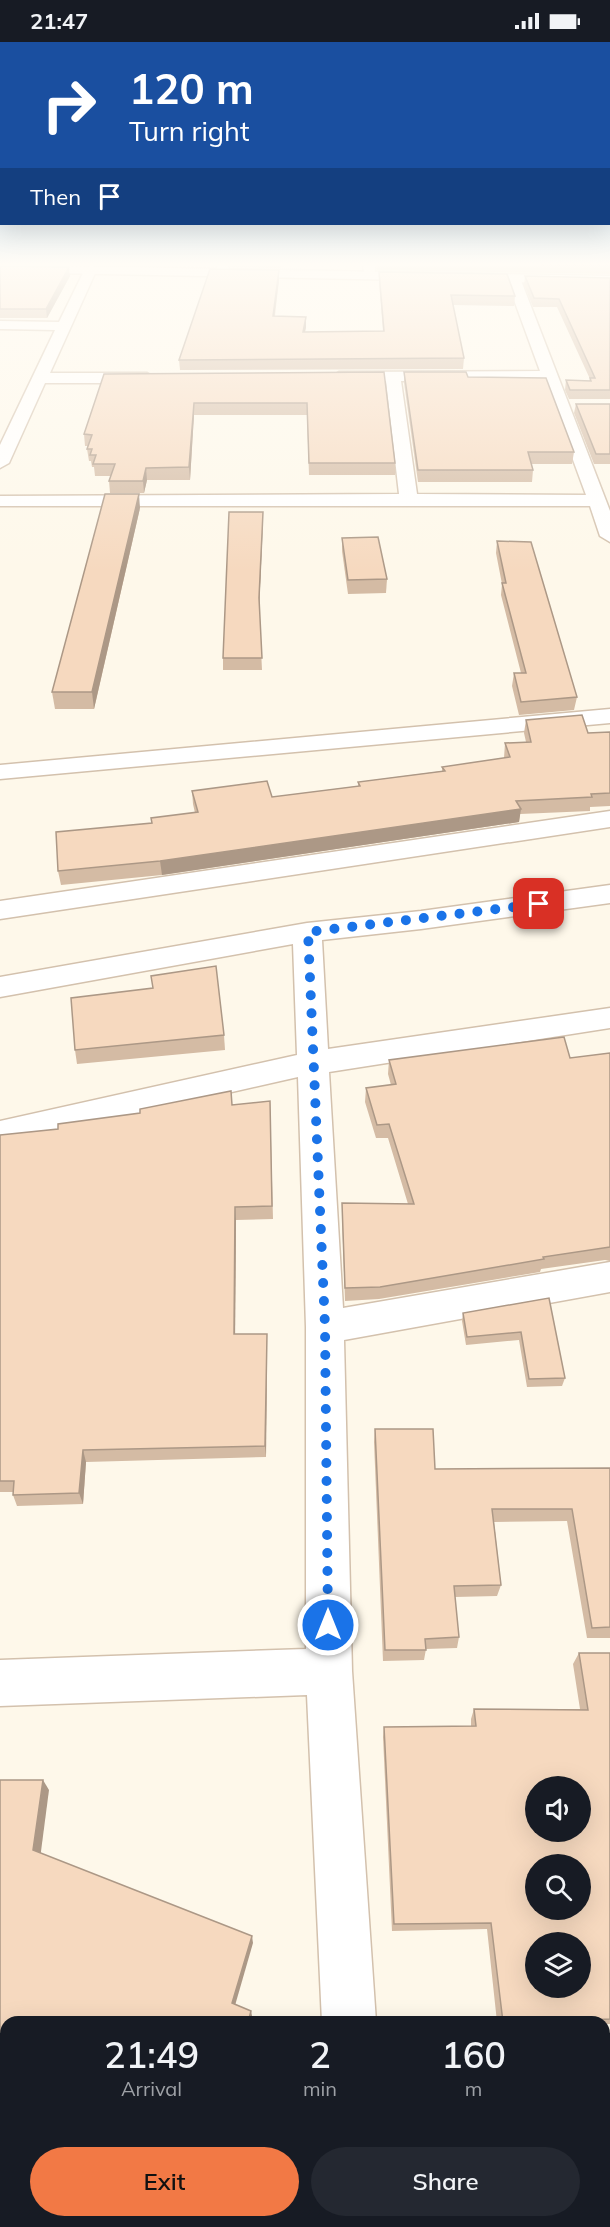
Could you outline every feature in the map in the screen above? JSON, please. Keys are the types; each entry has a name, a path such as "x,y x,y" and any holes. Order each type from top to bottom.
{"street":[{"path":"0,463 6,435 45,367"},
{"path":"547,367 610,536"},
{"path":"322,377 550,376"},
{"path":"393,377 409,499"},
{"path":"40,378 158,378"},
{"path":"562,406 581,406"},
{"path":"0,501 409,499 597,501"},
{"path":"0,772 610,716"},
{"path":"0,910 610,819"},
{"path":"0,987 308,932 421,920 610,894"},
{"path":"308,932 325,1326 329,1671 350,2016"},
{"path":"0,1133 312,1063 610,1018"},
{"path":"325,1326 610,1277"},
{"path":"0,1683 329,1671"}],"building":[{"path":"590,367 610,367 610,390 570,390 566,380 591,381 590,378 595,378"},
{"path":"384,372 395,463 309,463 307,403 194,403 189,467 146,468 143,481 109,481 115,464 93,464 96,455 90,455 92,449 87,449 92,435 84,434 104,374"},
{"path":"404,372 466,372 468,377 546,378 574,452 528,452 533,470 418,470"},
{"path":"576,404 610,404 610,454 596,454"},
{"path":"105,494 139,494 92,692 52,692"},
{"path":"229,512 263,512 259,598 262,658 223,658"},
{"path":"378,537 387,579 348,580 342,538"},
{"path":"497,541 531,542 577,697 521,702 514,673 526,673 502,583 506,583"},
{"path":"582,715 588,733 610,732 610,793 591,794 592,797 516,801 521,809 160,861 58,871 56,832 152,823 151,818 198,812 192,791 267,781 272,797 360,786 358,782 445,771 442,767 510,757 505,743 531,742 526,720"},
{"path":"216,966 224,1035 75,1050 71,998 153,988 151,976"},
{"path":"564,1037 570,1058 610,1053 610,1247 380,1287 345,1288 342,1203 414,1204 389,1124 377,1125 366,1088 396,1084 389,1060"},
{"path":"231,1091 232,1105 270,1101 272,1206 235,1207 234,1334 267,1334 265,1446 83,1450 79,1493 13,1495 14,1481 0,1481 0,1135 58,1129 58,1124 140,1113 140,1109"},
{"path":"549,1298 565,1378 529,1379 521,1332 467,1337 463,1313"},
{"path":"375,1429 433,1429 435,1469 610,1468 610,1627 592,1628 572,1509 492,1509 501,1585 454,1586 459,1637 425,1639 426,1650 385,1650"},
{"path":"579,1653 610,1653 610,2016 502,2016 491,1923 394,1924 384,1727 476,1726 474,1709 588,1710"},
{"path":"0,1780 43,1780 33,1850 252,1936 232,2003 251,2011 250,2016 0,2016"}],"route":[{"path":"328,1625 325,1326 308,932 539,904"}]}
